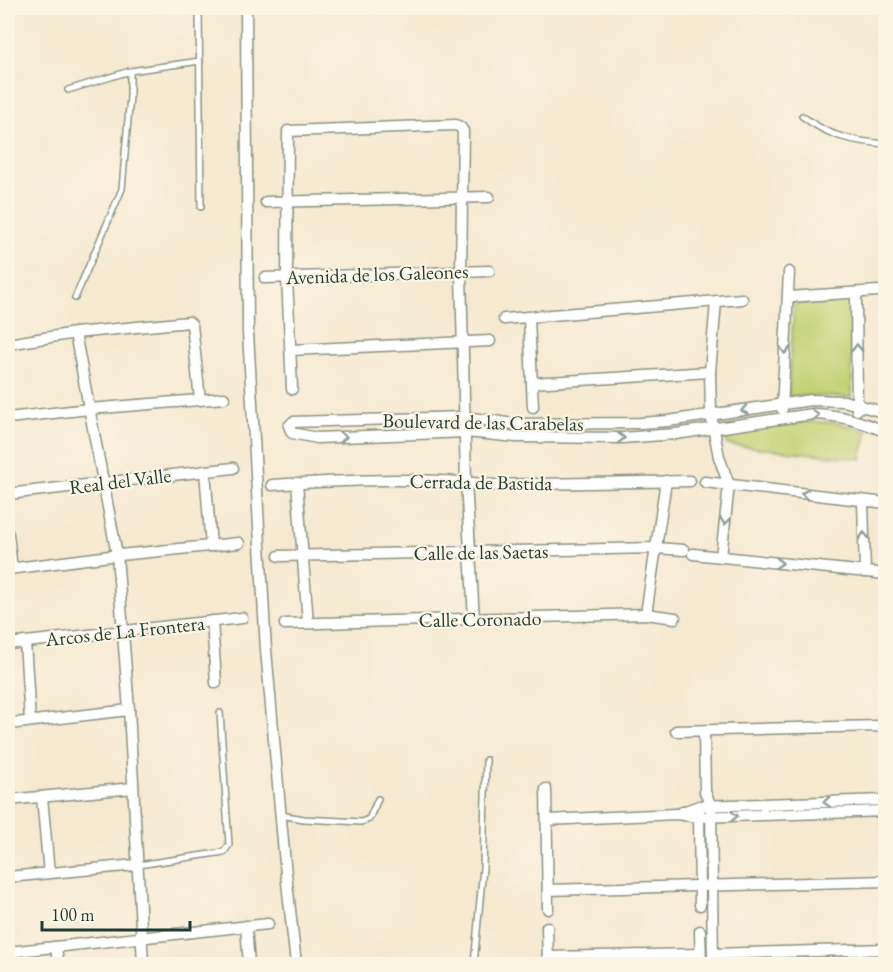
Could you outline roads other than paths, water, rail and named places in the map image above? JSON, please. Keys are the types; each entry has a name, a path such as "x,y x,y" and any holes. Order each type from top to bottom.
{"street":[{"path":"246,8 248,333 266,650 296,964"},
{"path":"292,389 287,277 288,131 460,126 463,131 461,272 466,482 474,619"},
{"path":"266,202 489,197"},
{"name":"Avenida de los Galeones","path":"265,278 489,271"},
{"path":"783,418 789,272"},
{"path":"788,297 878,291"},
{"path":"856,293 856,419"},
{"path":"504,320 742,299"},
{"path":"716,302 710,372 711,415 719,457 729,484 721,557 885,574"},
{"path":"529,318 533,407"},
{"path":"8,344 75,333 189,322 192,325 200,400"},
{"path":"75,333 117,555 129,710 143,964"},
{"path":"291,350 490,341"},
{"path":"532,383 710,372"},
{"path":"8,418 224,398"},
{"name":"Boulevard de las Carabelas","path":"885,413 857,404 811,400 640,423 514,424 465,417 293,422 289,426 292,433 317,438 466,432 516,437 622,438 657,436 813,414 856,419 885,432"},
{"name":"Real del Valle","path":"8,494 233,468"},
{"path":"205,471 211,546"},
{"name":"Cerrada de Bastida","path":"272,485 394,480 493,485 690,482"},
{"path":"646,614 666,481"},
{"path":"705,482 885,503"},
{"path":"297,483 308,622"},
{"path":"863,501 865,572"},
{"path":"8,534 10,569 117,555 239,543"},
{"name":"Calle de las Saetas","path":"279,556 656,548 721,557"},
{"name":"Calle Coronado","path":"285,624 646,614 675,618"},
{"name":"Arcos de La Frontera","path":"8,644 242,618"},
{"path":"212,621 216,683"},
{"path":"25,642 30,721"},
{"path":"8,724 129,710"},
{"path":"676,731 879,726 885,729"},
{"path":"700,905 699,886 705,812 704,731"},
{"path":"8,800 133,788"},
{"path":"546,789 548,909"},
{"path":"42,797 49,873"},
{"path":"547,819 676,814 885,800"},
{"path":"705,812 885,812"},
{"path":"705,812 712,886 713,959 885,949"},
{"path":"8,877 136,865"},
{"path":"548,890 885,881"},
{"path":"8,952 268,924"},
{"path":"246,926 249,964"},
{"path":"547,927 548,961 700,959 700,932"},
{"path":"56,947 58,964"}],"lane":[{"path":"200,8 201,207"},
{"path":"68,90 130,71 200,61"},
{"path":"75,298 106,231 122,189 130,71"},
{"path":"802,116 820,129 843,139 885,144"},
{"path":"136,865 224,852 229,845 220,712"},
{"path":"474,964 483,868 486,760"},
{"path":"280,815 304,819 361,822 369,819 378,799"}]}
